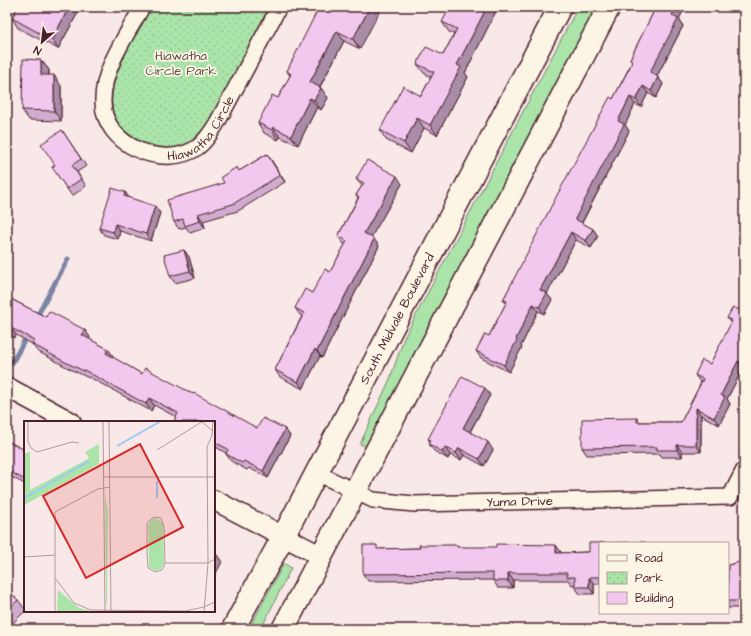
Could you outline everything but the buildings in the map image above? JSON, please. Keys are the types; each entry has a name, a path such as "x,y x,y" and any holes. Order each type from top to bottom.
{"main road":[{"name":"South Midvale Boulevard","path":"233,629 283,537 560,7"},
{"path":"283,629 609,7"}],"street":[{"name":"Hiawatha Circle","path":"142,7 115,59 107,78 103,102 104,112 107,123 122,140 146,153 160,156 174,156 186,152 198,147 208,137 241,80 279,7"},
{"path":"7,387 69,421"},
{"name":"Yuma Drive","path":"316,473 355,493 373,500 414,504 730,497 744,470"},
{"path":"215,501 321,556"}],"green space":[{"name":"Hiawatha Circle Park","path":"151,7 269,7 208,123 189,142 166,148 148,144 127,132 115,118 112,101 115,82 122,62"},
{"path":"578,7 598,7 368,447 360,444 390,379 404,338"},
{"path":"284,563 291,568 261,629 249,629"}],"waterway":[{"path":"36,318 68,259"},
{"path":"12,363 28,334"}]}
